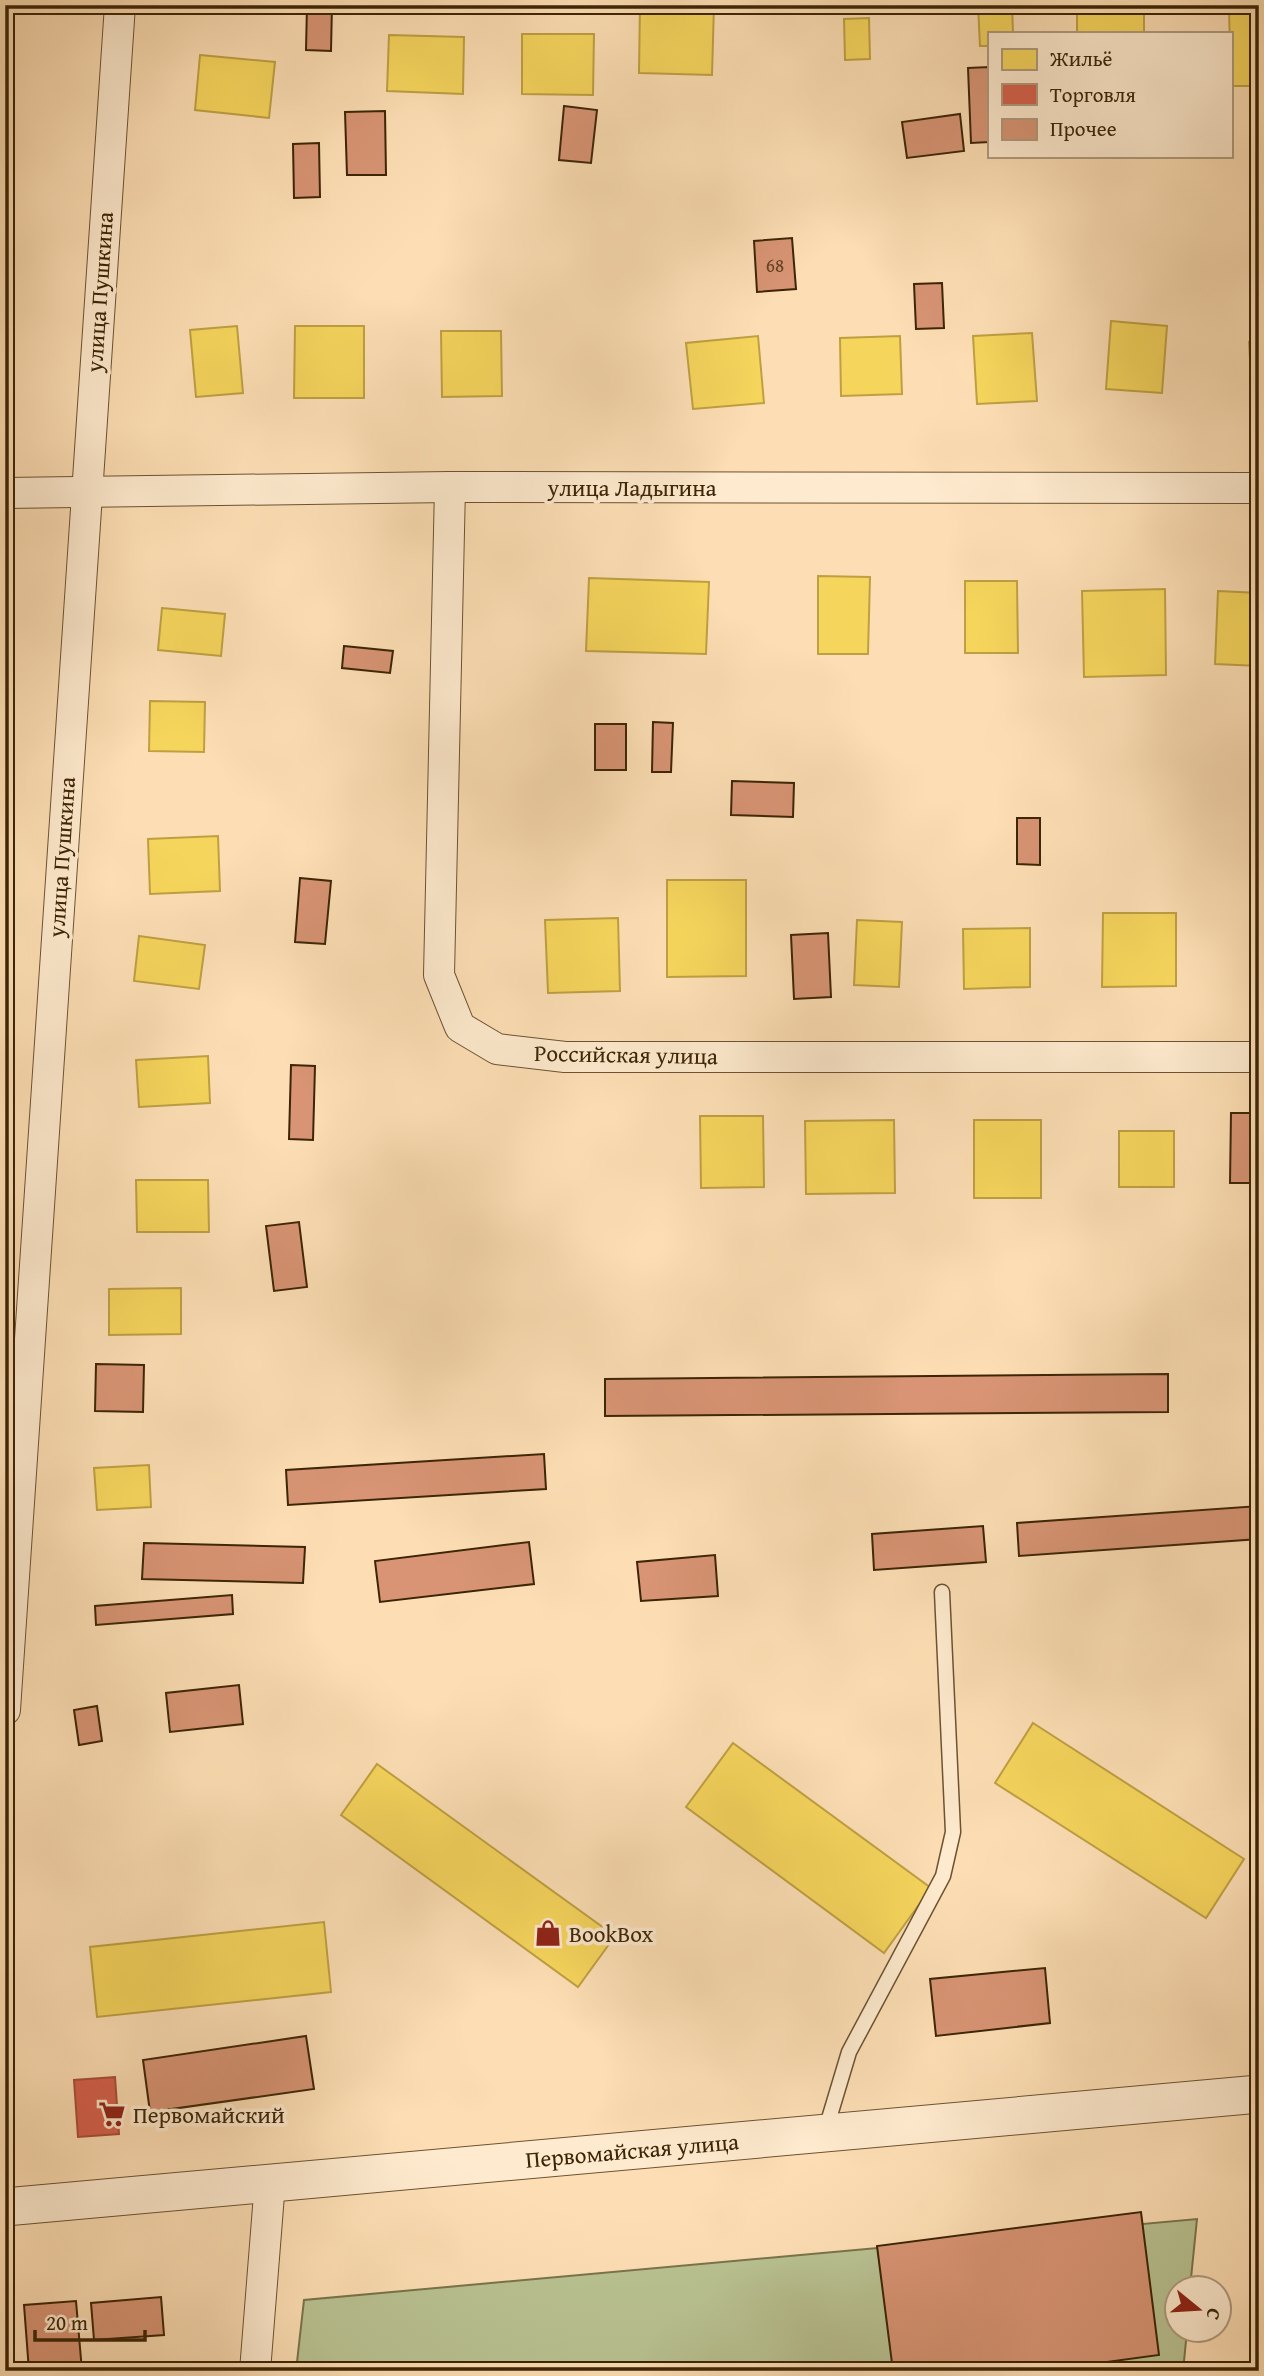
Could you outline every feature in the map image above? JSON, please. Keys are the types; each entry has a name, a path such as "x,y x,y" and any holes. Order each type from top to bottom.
{"street":[{"name":"улица Пушкина","path":"5,1710 120,5"},
{"name":"улица Ладыгина","path":"5,493 450,487 1259,488"},
{"name":"Российская улица","path":"450,487 439,975 460,1027 497,1049 565,1057 1259,1057"},
{"name":"Первомайская улица","path":"5,2207 1259,2094"},
{"path":"256,2371 270,2182"}],"lane":[{"path":"825,2133 849,2052 943,1876 953,1832 942,1592"}],"green space":[{"path":"1197,2219 1191,2274 1162,2274 1162,2344 1186,2344 1183,2371 296,2371 304,2300"}],"building: Жильё":[{"path":"640,5 714,5 712,75 639,73"},
{"path":"978,5 1012,5 1013,32 988,32 988,46 980,46"},
{"path":"1077,8 1144,8 1144,32 1077,32"},
{"path":"1229,9 1259,9 1259,86 1232,86 1232,32 1230,32"},
{"path":"869,18 870,59 845,60 844,19"},
{"path":"522,34 594,34 593,95 522,94"},
{"path":"389,35 464,37 463,94 387,91"},
{"path":"200,55 275,62 269,118 195,110"},
{"path":"1111,321 1167,326 1162,393 1106,389"},
{"path":"237,326 243,393 196,397 190,330"},
{"path":"295,326 364,326 364,398 294,398"},
{"path":"441,331 501,331 502,396 442,397"},
{"path":"1032,333 1037,401 977,404 973,336"},
{"path":"758,336 764,403 693,409 686,343"},
{"path":"900,336 902,394 841,396 840,338"},
{"path":"1259,341 1259,409 1253,409 1249,342"},
{"path":"818,576 870,577 868,654 818,654"},
{"path":"589,578 709,582 706,654 586,651"},
{"path":"965,581 1017,581 1018,653 965,653"},
{"path":"1165,589 1166,675 1084,677 1082,591"},
{"path":"1218,591 1259,593 1259,666 1215,664"},
{"path":"162,608 225,614 221,656 158,650"},
{"path":"150,701 205,702 204,752 149,751"},
{"path":"218,836 220,891 150,894 148,839"},
{"path":"667,880 746,880 746,976 667,977"},
{"path":"1103,913 1176,913 1176,986 1102,987"},
{"path":"618,918 620,991 548,993 545,920"},
{"path":"857,920 902,922 899,987 854,985"},
{"path":"1030,928 1030,987 964,989 963,929"},
{"path":"139,936 205,945 199,989 134,981"},
{"path":"208,1056 210,1103 139,1107 136,1060"},
{"path":"700,1116 763,1116 764,1187 701,1188"},
{"path":"894,1120 895,1193 806,1194 805,1121"},
{"path":"974,1120 1041,1120 1041,1198 974,1198"},
{"path":"1119,1131 1174,1131 1174,1187 1119,1187"},
{"path":"136,1180 208,1180 209,1232 137,1232"},
{"path":"181,1288 181,1334 109,1335 109,1289"},
{"path":"149,1465 151,1507 97,1510 94,1468"},
{"path":"1033,1723 1244,1859 1206,1918 995,1783"},
{"path":"733,1743 931,1888 884,1953 686,1807"},
{"path":"377,1764 615,1936 578,1987 341,1815"},
{"path":"324,1922 331,1992 97,2017 90,1947"}],"building: Торговля":[{"path":"115,2077 119,2134 78,2137 74,2080"}],"building: Прочее":[{"path":"307,5 332,5 331,51 306,50"},
{"path":"988,67 988,142 971,143 968,68"},
{"path":"564,106 597,110 591,163 559,160"},
{"path":"385,111 386,175 347,175 345,112"},
{"path":"960,114 964,151 907,158 902,122"},
{"path":"319,143 320,197 294,198 293,144"},
{"path":"792,238 796,289 757,292 754,241"},
{"path":"942,283 944,328 916,329 914,284"},
{"path":"344,646 393,651 390,673 342,668"},
{"path":"653,722 673,723 671,772 652,772"},
{"path":"595,724 626,724 626,770 595,770"},
{"path":"732,781 794,783 793,817 731,815"},
{"path":"1017,818 1040,818 1040,865 1017,864"},
{"path":"300,878 331,881 325,944 295,942"},
{"path":"828,933 831,997 794,999 791,935"},
{"path":"291,1065 315,1066 313,1140 289,1139"},
{"path":"1231,1113 1259,1113 1259,1183 1230,1183"},
{"path":"299,1222 307,1287 274,1291 266,1226"},
{"path":"96,1364 144,1365 143,1412 95,1411"},
{"path":"1257,1364 1259,1434 1255,1434"},
{"path":"1168,1374 1168,1412 605,1416 605,1379"},
{"path":"544,1454 546,1489 288,1505 286,1470"},
{"path":"1259,1506 1259,1539 1019,1556 1017,1523"},
{"path":"983,1526 986,1562 874,1570 872,1534"},
{"path":"529,1542 534,1584 380,1602 375,1561"},
{"path":"144,1543 305,1547 303,1583 142,1579"},
{"path":"715,1555 718,1596 641,1601 637,1562"},
{"path":"232,1595 233,1614 96,1625 95,1606"},
{"path":"239,1685 243,1724 170,1732 166,1693"},
{"path":"97,1706 102,1741 79,1745 74,1710"},
{"path":"1045,1968 1050,2023 936,2036 930,1979"},
{"path":"306,2036 314,2089 150,2112 143,2060"},
{"path":"1141,2212 1159,2355 1040,2371 893,2371 877,2246"},
{"path":"161,2297 164,2335 94,2340 91,2303"},
{"path":"76,2301 82,2371 29,2371 24,2305"}],"place":[{"name":"BookBox","path":"548,1933"},
{"name":"Первомайский","path":"112,2114"}]}
